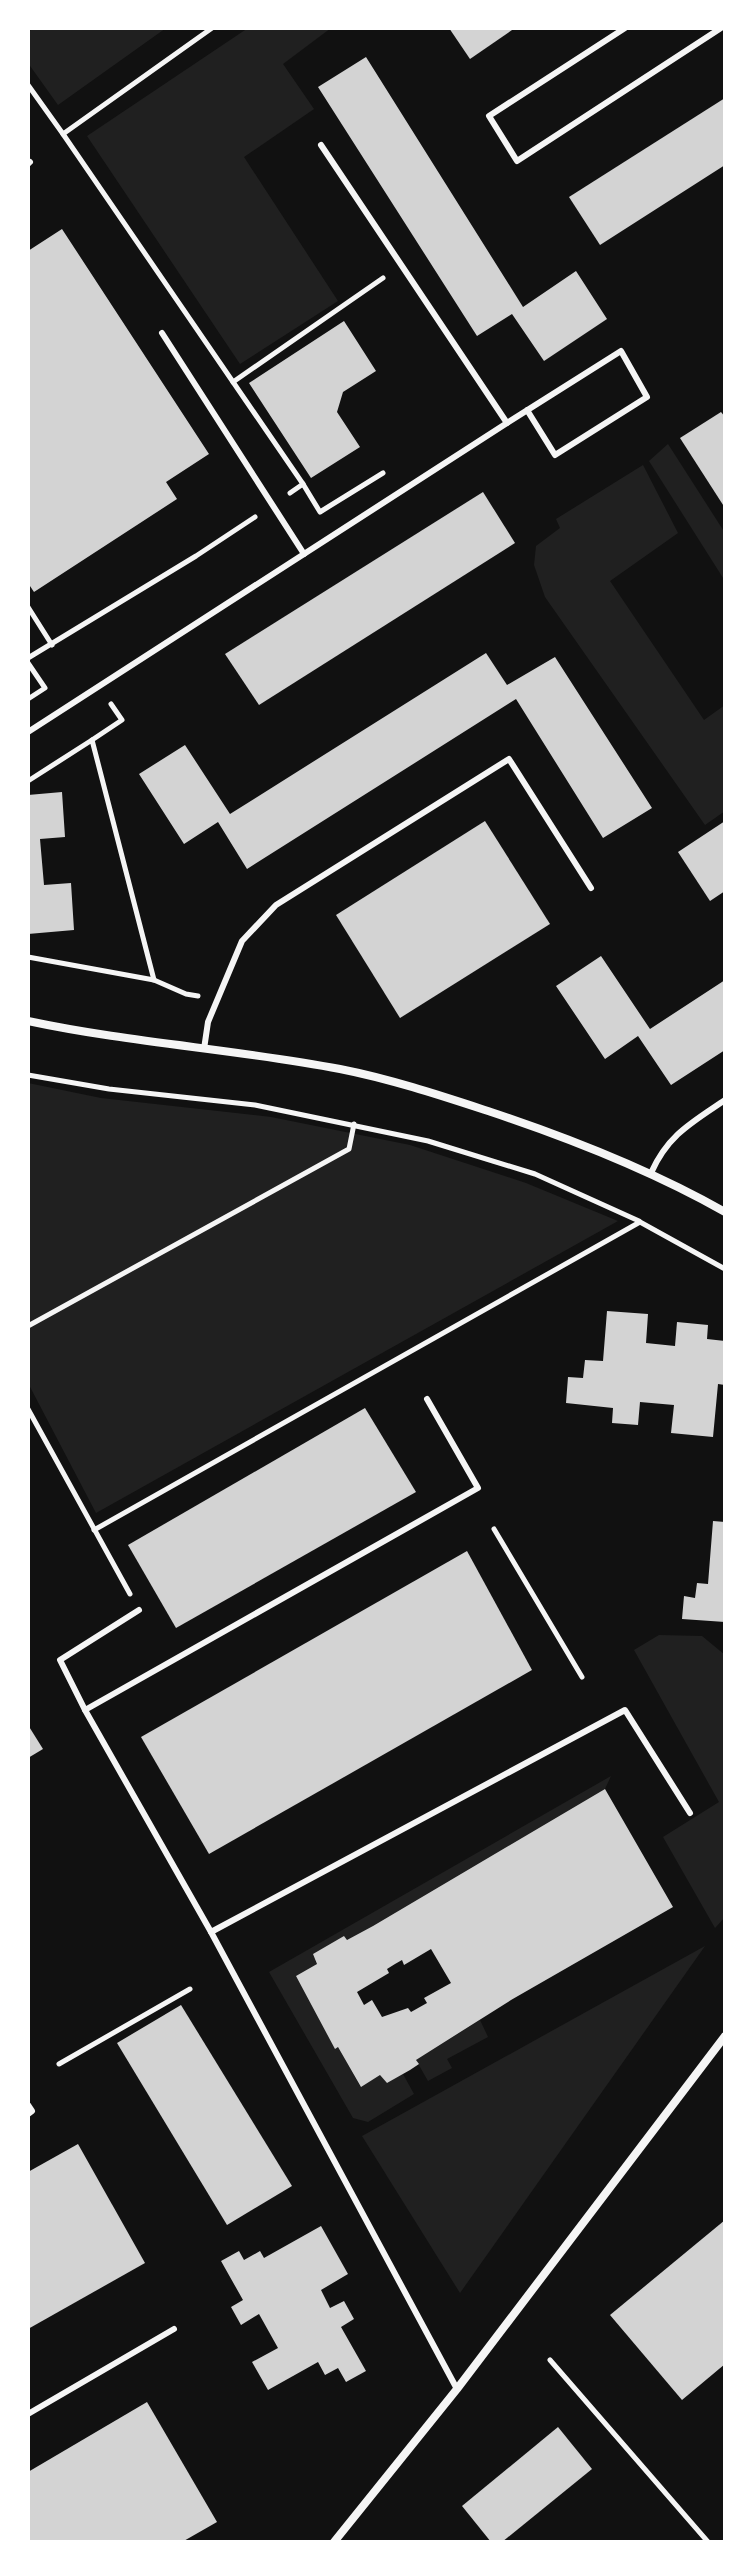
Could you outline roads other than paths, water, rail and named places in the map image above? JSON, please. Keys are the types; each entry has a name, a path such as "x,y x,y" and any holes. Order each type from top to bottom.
{"street":[{"path":"28,1021 80,1032 341,1069 440,1095 571,1139 651,1173 725,1212"},
{"path":"334,2542 457,2389 725,2036"}],"lane":[{"path":"625,28 489,116 517,161 721,28"},
{"path":"321,145 507,423"},
{"path":"162,333 304,554"},
{"path":"28,732 527,410 621,351 647,397 555,455 527,410"},
{"path":"204,1049 208,1022 242,941 276,905 509,759 591,888"},
{"path":"651,1173 660,1152 678,1131 725,1100"},
{"path":"85,1710 478,1488 427,1399"},
{"path":"139,1610 60,1660 85,1710 211,1932 457,2389"},
{"path":"211,1932 625,1710 690,1813"},
{"path":"28,2105 32,2111 28,2114"},
{"path":"28,2414 174,2329"}]}
